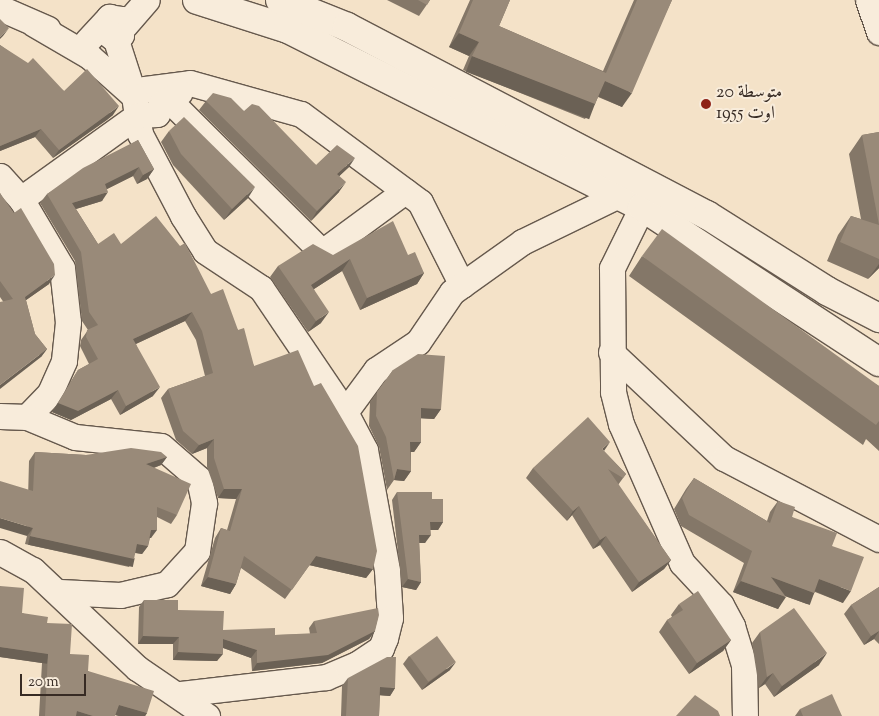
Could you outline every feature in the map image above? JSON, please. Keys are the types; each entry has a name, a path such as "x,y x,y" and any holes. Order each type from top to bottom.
{"main road":[{"path":"197,0 266,10 291,9 347,27 707,215 827,291 879,318"},
{"path":"291,9 630,201 879,362"}],"street":[{"path":"34,24 109,26 147,0"},
{"path":"868,0 879,32"},
{"path":"0,8 34,24 89,56 151,101 322,252 405,191"},
{"path":"109,26 151,101 140,134 205,251 261,288 345,412 365,450 382,535 390,618 381,648 326,677 178,694"},
{"path":"21,200 151,101 190,83 301,114 420,202 462,285"},
{"path":"0,176 21,200 62,268 67,299 64,361 50,393 8,420"},
{"path":"345,412 376,370 418,342 452,292 522,242 630,201"},
{"path":"630,201 612,268 611,352 620,424 643,480 682,563 721,606 732,626 744,665 745,716"},
{"path":"611,352 724,458 879,539"},
{"path":"8,420 76,437 161,446 199,479 204,511 197,551 167,584 120,595 60,592"},
{"path":"0,552 60,592 137,668 178,694 207,716"}],"building":[{"path":"418,0 430,0 427,5"},
{"path":"473,0 510,0 499,26 606,73 637,0 672,0 632,93 605,81 595,104 472,56 479,42 459,33"},
{"path":"0,19 9,28 0,37"},
{"path":"0,45 28,63 33,58 64,91 87,69 119,106 59,150 41,129 0,146"},
{"path":"213,93 231,98 244,111 252,104 259,106 316,165 337,145 355,158 337,174 346,182 317,211 206,101"},
{"path":"184,117 255,187 232,209 181,154 169,131"},
{"path":"879,132 879,225 862,135"},
{"path":"138,140 154,169 143,175 139,167 105,184 108,192 72,203 98,244 114,233 121,244 156,216 180,246 185,243 211,294 223,289 238,330 244,328 254,366 298,350 314,386 321,383 358,446 377,551 373,569 316,556 292,590 244,556 236,584 208,577 221,528 230,531 242,489 224,489 214,458 214,439 199,445 183,431 168,389 213,373 202,331 192,312 133,339 160,387 126,406 118,390 78,411 58,403 78,370 98,359 86,337 87,330 98,325 89,312 81,252 47,194 83,168"},
{"path":"0,193 14,213 21,208 54,264 55,275 25,297 35,334 47,349 0,385 0,302 13,299 0,281"},
{"path":"851,216 879,225 879,259 840,242"},
{"path":"393,221 408,255 415,252 424,273 367,298 350,259 311,285 329,312 316,321 278,266 313,244 333,255"},
{"path":"662,229 879,386 879,421 876,425 642,256"},
{"path":"418,354 445,356 441,409 421,408 421,442 410,442 411,471 397,469 394,480 386,437 376,416 377,392 393,370"},
{"path":"588,417 610,442 602,449 626,474 623,478 608,469 671,560 639,582 606,536 600,540 579,506 573,511 533,468"},
{"path":"131,448 161,452 167,457 146,464 191,484 177,515 157,507 157,530 151,530 148,546 137,544 134,559 30,536 33,528 0,518 0,481 33,491 35,452 86,455"},
{"path":"694,478 770,523 778,501 795,507 792,517 837,533 832,546 864,557 851,591 819,579 814,593 771,577 786,597 741,581 752,551 689,515 682,498"},
{"path":"397,492 432,492 432,499 443,499 443,522 430,522 431,535 419,535 421,582 408,579"},
{"path":"0,586 24,588 22,613 48,617 47,623 72,624 70,654 89,655 88,671 154,691 147,713 119,705 115,716 93,716 77,711 76,716 45,716 48,654 0,647"},
{"path":"879,587 879,631 871,636 851,605"},
{"path":"698,591 731,640 697,663 667,620 683,610 679,604"},
{"path":"144,600 178,600 178,610 224,611 223,630 275,628 275,635 317,633 314,621 378,608 379,615 375,631 328,655 257,663 257,650 223,639 223,654 178,652 179,637 143,636"},
{"path":"794,608 827,653 782,686 773,673 767,677 760,632"},
{"path":"437,636 456,662 428,682 409,656"},
{"path":"387,657 396,657 395,688 380,687 379,716 346,716 348,678"},
{"path":"832,694 842,716 803,716 800,709"},
{"path":"695,695 718,711 720,716 676,716"}],"place":[{"name":"متوسطة 20 اوت 1955","path":"706,104"}]}
